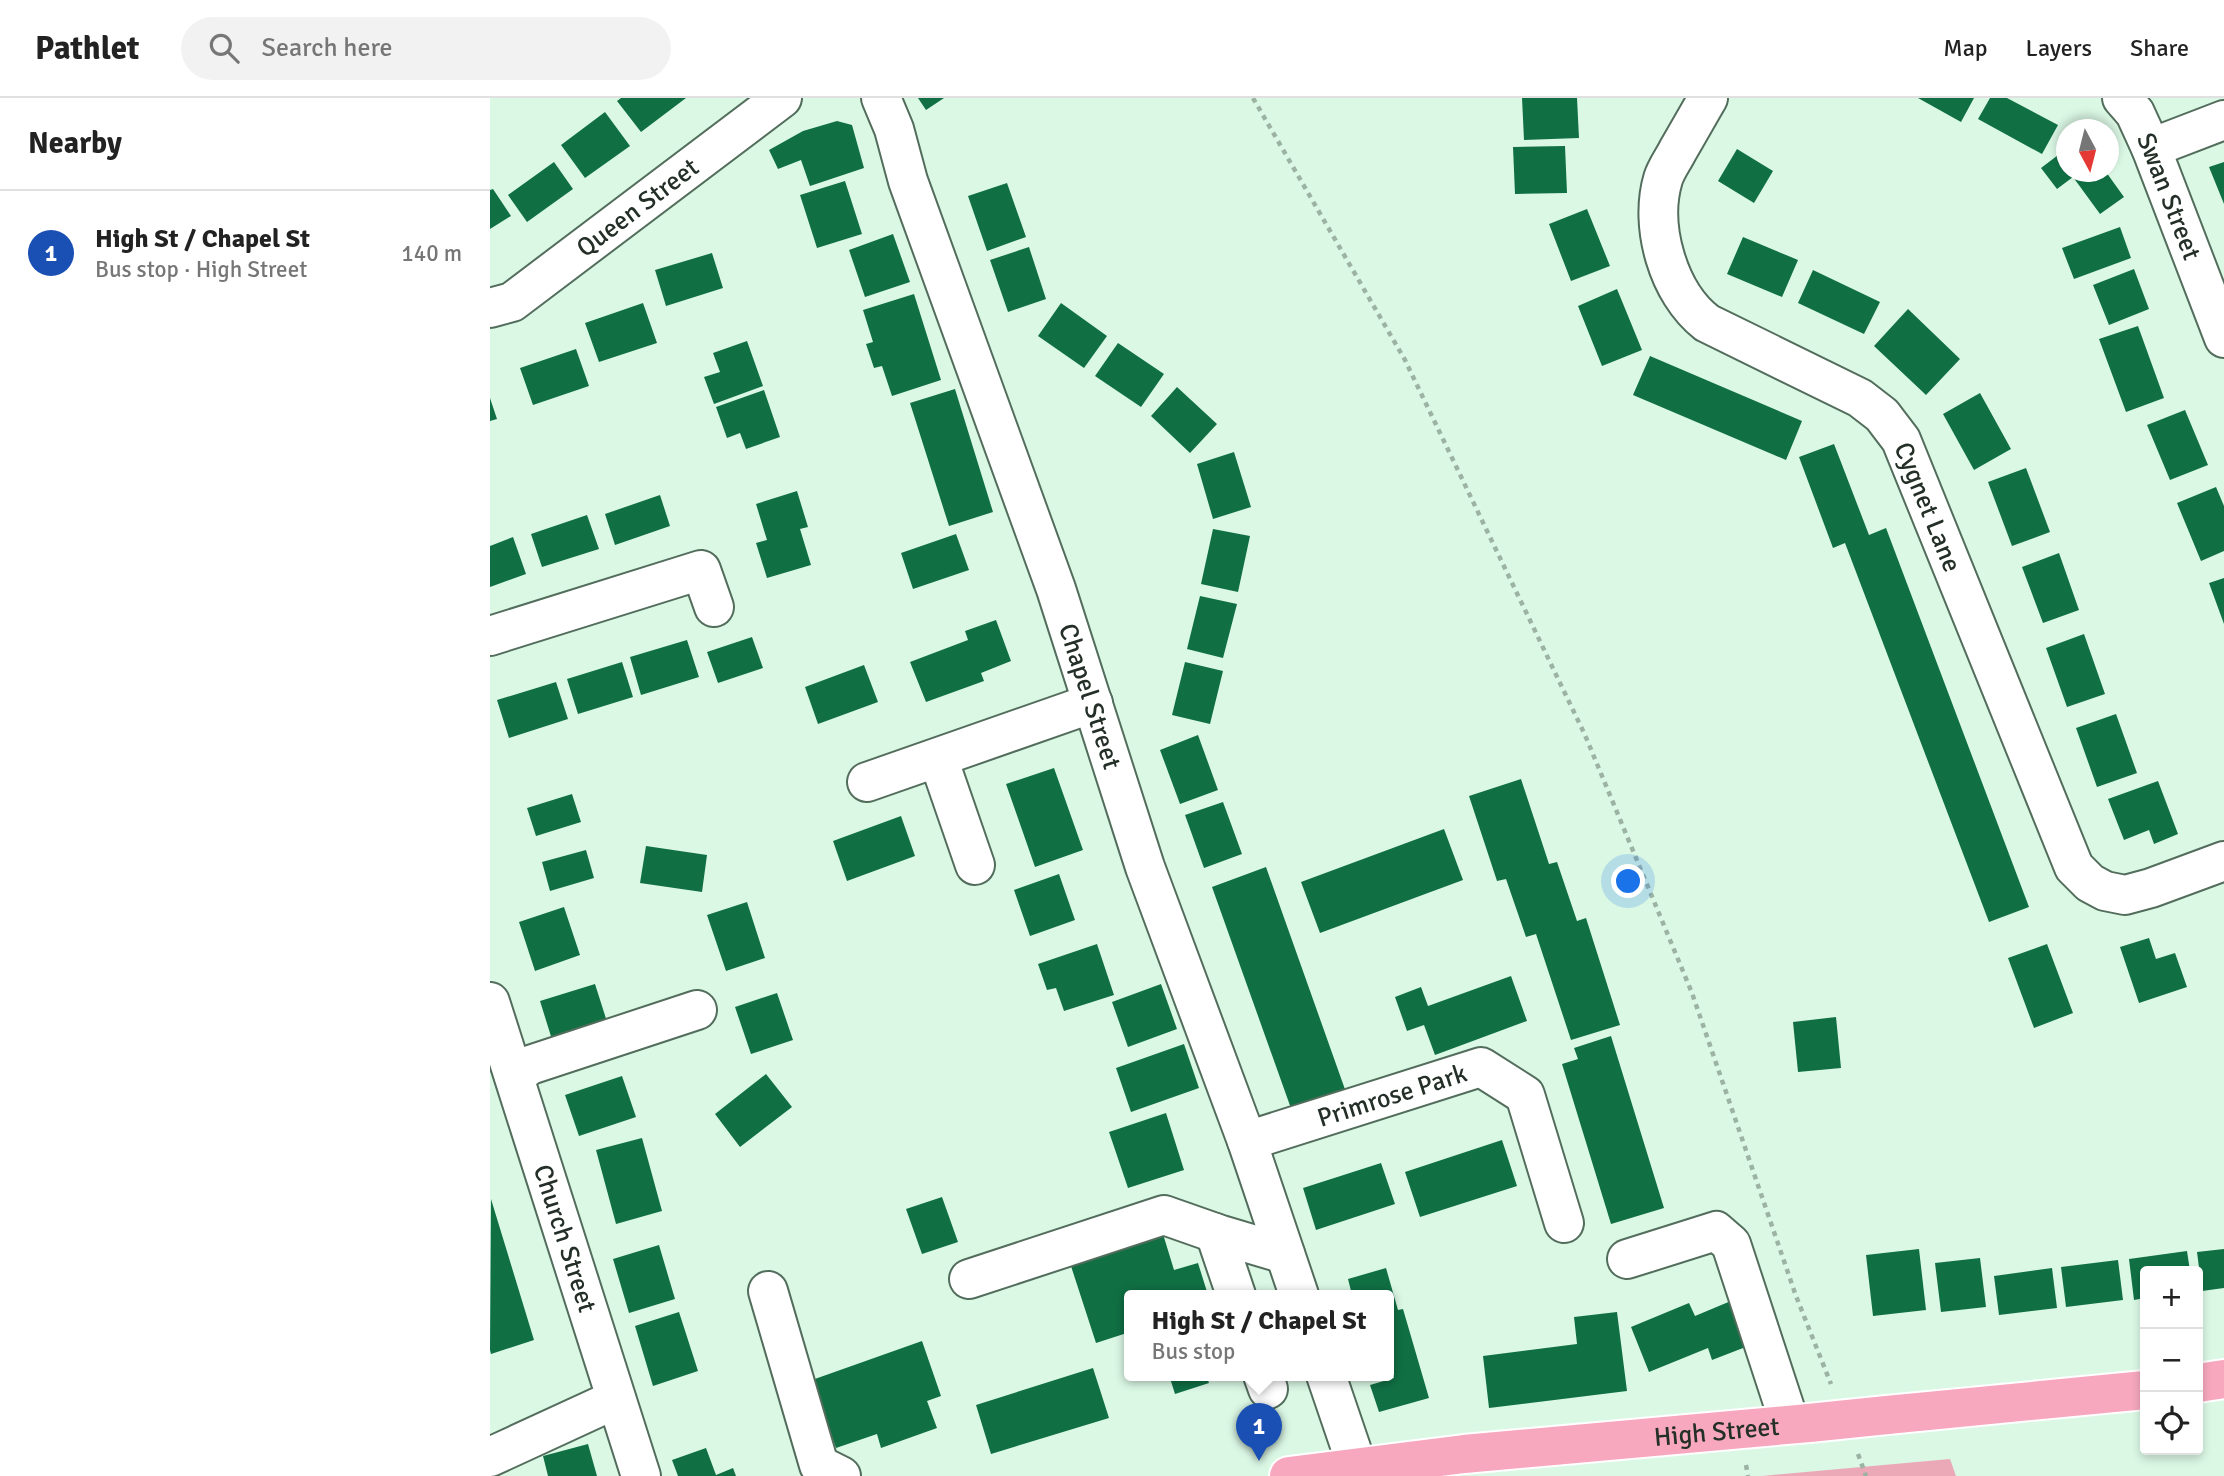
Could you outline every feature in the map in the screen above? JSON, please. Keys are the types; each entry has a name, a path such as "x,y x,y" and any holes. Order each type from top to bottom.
{"main road":[{"path":"2203,1382 2224,1379"},
{"name":"High Street","path":"1289,1476 1465,1454 2140,1390"}],"street":[{"name":"Queen Street","path":"490,308 512,302 782,98"},
{"name":"Chapel Street","path":"881,98 894,129 908,181 1056,589 1145,867 1247,1141 1297,1290"},
{"name":"Cygnet Lane","path":"1708,98 1663,176 1658,201 1658,226 1664,253 1682,298 1694,313 1707,323 1860,398 1882,415 1901,440 2074,867 2090,883 2105,891 2125,895 2224,861"},
{"name":"Swan Street","path":"2122,98 2135,113 2151,149 2224,338"},
{"path":"2151,149 2224,120"},
{"path":"490,636 701,570 714,607"},
{"path":"867,782 1093,703"},
{"path":"938,758 975,864"},
{"name":"Church Street","path":"490,1002 641,1476"},
{"path":"513,1076 530,1065 697,1010"},
{"name":"Primrose Park","path":"1247,1141 1481,1067 1525,1095 1564,1223"},
{"path":"969,1279 1164,1215 1285,1254"},
{"path":"1628,1259 1716,1231 1731,1244 1799,1423"},
{"path":"1215,1233 1234,1290"},
{"path":"768,1291 819,1465 841,1476"},
{"path":"1328,1381 1357,1466"},
{"path":"490,1457 616,1399"}],"path":[{"path":"1253,98 1405,360 1585,735 1692,993 1796,1296 1835,1396"},
{"path":"1855,1447 1866,1476"}],"shaded area":[{"path":"1950,1459 1956,1476 1762,1476"}],"building":[{"path":"621,98 686,98 641,132 617,101"},
{"path":"918,98 944,98 926,110"},
{"path":"1522,98 1577,98 1579,138 1524,140"},
{"path":"1918,98 1974,98 1961,122"},
{"path":"1990,98 2007,98 2056,124 2056,129 2042,154 1978,119"},
{"path":"605,112 630,146 585,178 561,145"},
{"path":"837,121 852,125 864,168 810,186 801,160 778,169 769,150 803,131"},
{"path":"1565,146 1567,193 1515,194 1513,147"},
{"path":"1737,149 1773,171 1754,203 1718,181"},
{"path":"2056,157 2056,182 2066,182 2057,189 2041,168"},
{"path":"554,162 573,189 527,222 508,195"},
{"path":"2224,162 2224,204 2209,167"},
{"path":"845,181 862,234 817,248 800,195"},
{"path":"2077,182 2113,182 2124,197 2100,214"},
{"path":"1007,183 1026,237 987,251 968,196"},
{"path":"493,189 511,216 490,229 490,190"},
{"path":"1587,209 1610,266 1571,281 1549,224"},
{"path":"2120,227 2131,258 2074,279 2062,248"},
{"path":"893,234 910,282 865,297 849,250"},
{"path":"1743,237 1798,260 1782,297 1727,274"},
{"path":"1029,247 1046,299 1008,312 990,260"},
{"path":"712,253 723,288 666,306 655,270"},
{"path":"2134,269 2149,309 2109,325 2093,285"},
{"path":"1813,270 1880,302 1864,334 1798,303"},
{"path":"1617,289 1642,350 1602,366 1578,306"},
{"path":"914,294 941,380 892,396 882,366 874,368 866,344 873,342 863,310"},
{"path":"643,303 657,343 599,362 585,323"},
{"path":"1061,303 1107,336 1084,368 1038,336"},
{"path":"1908,309 1960,359 1926,395 1874,346"},
{"path":"2138,326 2164,398 2126,412 2099,339"},
{"path":"747,341 763,386 714,404 704,377 720,372 713,353"},
{"path":"1118,343 1164,374 1141,407 1095,376"},
{"path":"576,349 589,386 533,405 520,368"},
{"path":"1650,356 1802,421 1786,460 1633,395"},
{"path":"1177,387 1217,424 1190,453 1151,416"},
{"path":"955,389 993,512 949,526 910,403"},
{"path":"764,390 780,437 746,449 740,433 727,438 716,407"},
{"path":"1980,393 2011,449 1974,470 1943,414"},
{"path":"490,398 497,419 490,421"},
{"path":"2185,410 2208,465 2170,480 2147,425"},
{"path":"1834,444 1869,535 1886,528 2029,907 1989,922 1845,543 1833,548 1799,457"},
{"path":"1234,452 1251,507 1213,519 1197,464"},
{"path":"2026,468 2050,532 2012,546 1988,482"},
{"path":"2216,487 2224,506 2224,551 2201,561 2177,503"},
{"path":"797,491 808,527 800,529 811,565 767,578 756,543 767,540 756,504"},
{"path":"660,495 670,526 615,545 605,514"},
{"path":"587,515 599,549 542,567 531,534"},
{"path":"1213,529 1250,536 1238,592 1201,584"},
{"path":"956,534 969,570 913,589 901,553"},
{"path":"513,537 526,574 490,587 490,546"},
{"path":"2059,553 2079,610 2043,623 2022,567"},
{"path":"2224,578 2224,624 2209,583"},
{"path":"1200,596 1237,604 1223,658 1187,649"},
{"path":"996,620 1011,661 981,673 984,681 926,702 910,662 968,640 965,631"},
{"path":"2084,634 2105,694 2067,707 2046,648"},
{"path":"752,637 763,668 718,683 707,652"},
{"path":"687,640 699,677 641,695 630,657"},
{"path":"622,662 633,697 578,714 567,679"},
{"path":"1185,662 1223,671 1210,724 1172,715"},
{"path":"864,665 878,702 818,724 805,687"},
{"path":"556,682 568,719 509,738 497,700"},
{"path":"2116,714 2137,773 2097,787 2076,728"},
{"path":"1198,735 1218,790 1180,804 1160,750"},
{"path":"1054,768 1083,850 1035,867 1006,784"},
{"path":"1521,779 1549,864 1557,862 1577,921 1586,918 1620,1025 1571,1040 1536,934 1526,937 1506,879 1497,881 1469,796"},
{"path":"2158,781 2178,834 2154,844 2149,830 2124,840 2108,799"},
{"path":"572,794 581,822 536,836 527,808"},
{"path":"1223,802 1242,854 1204,868 1185,815"},
{"path":"901,816 915,856 847,881 833,841"},
{"path":"1444,829 1463,880 1320,933 1301,882"},
{"path":"646,846 707,855 702,892 640,883"},
{"path":"586,850 594,878 550,891 542,862"},
{"path":"1266,867 1347,1095 1293,1114 1212,887"},
{"path":"1059,874 1075,920 1030,936 1014,890"},
{"path":"747,902 765,958 726,971 707,915"},
{"path":"564,907 580,955 535,971 519,922"},
{"path":"2149,938 2156,959 2175,953 2187,987 2139,1003 2120,947"},
{"path":"1097,944 1114,995 1064,1011 1056,988 1047,990 1038,964"},
{"path":"2047,944 2073,1013 2034,1028 2008,958"},
{"path":"1511,976 1527,1021 1435,1055 1424,1025 1407,1031 1395,997 1421,987 1428,1006"},
{"path":"595,984 609,1028 554,1046 540,1001"},
{"path":"1161,984 1177,1029 1128,1047 1112,1002"},
{"path":"777,993 793,1040 751,1054 735,1007"},
{"path":"1836,1017 1841,1068 1798,1072 1793,1022"},
{"path":"1611,1036 1664,1208 1611,1224 1562,1064 1578,1059 1574,1048"},
{"path":"1184,1044 1199,1088 1131,1112 1116,1068"},
{"path":"766,1074 792,1107 740,1147 715,1114"},
{"path":"622,1076 636,1117 579,1136 565,1095"},
{"path":"1166,1113 1184,1170 1128,1188 1109,1132"},
{"path":"642,1138 662,1211 616,1224 596,1150"},
{"path":"1502,1140 1517,1186 1420,1217 1405,1172"},
{"path":"1381,1163 1395,1204 1316,1230 1303,1188"},
{"path":"942,1197 958,1242 922,1254 906,1209"},
{"path":"491,1199 534,1340 491,1354 490,1350"},
{"path":"1163,1234 1174,1270 1198,1263 1206,1290 1124,1290 1124,1334 1096,1343 1070,1263"},
{"path":"659,1245 675,1299 629,1313 613,1259"},
{"path":"1919,1249 1926,1310 1873,1316 1866,1255"},
{"path":"2224,1249 2224,1288 2203,1291 2203,1266 2199,1266 2197,1252"},
{"path":"2187,1251 2189,1266 2140,1266 2140,1299 2134,1300 2129,1259"},
{"path":"1980,1258 1986,1307 1941,1312 1935,1263"},
{"path":"2118,1260 2123,1300 2066,1307 2061,1267"},
{"path":"1386,1268 1392,1290 1351,1290 1348,1279"},
{"path":"2052,1268 2057,1308 1999,1315 1994,1276"},
{"path":"1394,1296 1398,1310 1403,1309 1429,1398 1379,1412 1370,1385 1394,1381"},
{"path":"1738,1298 1756,1343 1712,1360 1708,1348 1649,1372 1631,1327 1689,1303 1695,1316"},
{"path":"679,1312 698,1371 653,1386 635,1326"},
{"path":"1617,1312 1627,1391 1489,1408 1483,1356 1577,1344 1574,1317"},
{"path":"922,1341 941,1396 927,1401 937,1428 881,1448 877,1434 836,1448 812,1380"},
{"path":"1093,1368 1109,1418 991,1454 976,1405"},
{"path":"1171,1381 1209,1383 1175,1394"},
{"path":"588,1444 597,1476 548,1476 543,1456"},
{"path":"706,1448 716,1475 733,1468 736,1476 678,1476 672,1460"}],"place":[{"name":"High St / Chapel St","path":"1259,1461"}]}
